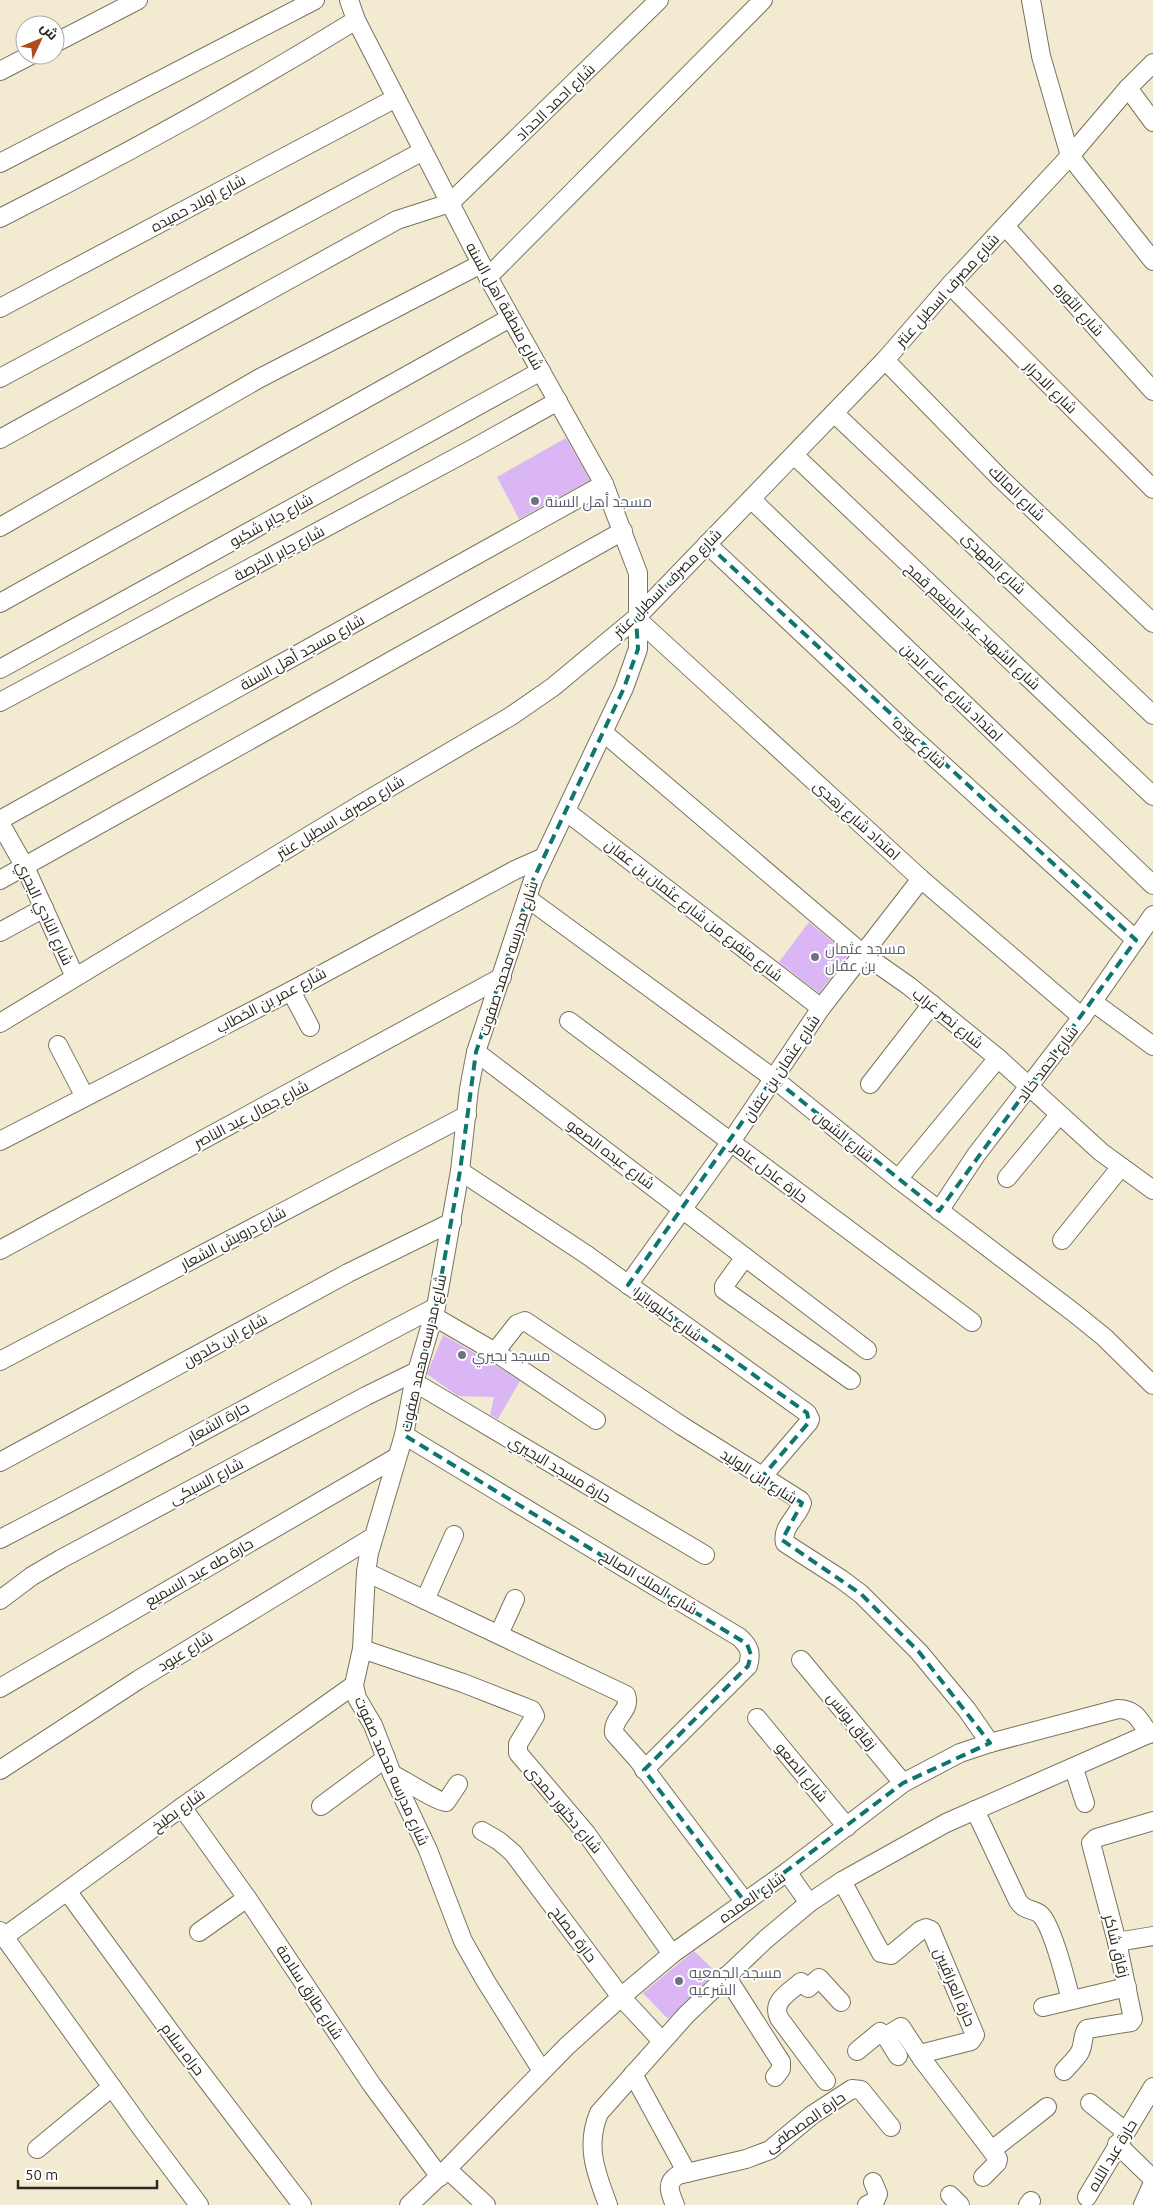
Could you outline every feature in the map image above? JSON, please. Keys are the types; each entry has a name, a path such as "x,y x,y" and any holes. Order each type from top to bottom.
{"street":[{"path":"65,38 138,0"},
{"path":"0,163 315,0"},
{"name":"شارع منطقة اهل السنه","path":"349,0 356,20 484,270 604,484 638,573 636,618"},
{"name":"شارع احمد الحداد","path":"450,203 659,0"},
{"path":"0,527 260,378 484,270 763,0"},
{"path":"1030,0 1041,56 1070,156 1153,262"},
{"path":"0,218 99,168 296,57 356,20"},
{"path":"0,71 15,63"},
{"name":"شارع مصرف اسطبل عنتر","path":"0,1023 511,716 553,687 636,618 885,360 950,285 1070,156 1128,88 1153,63"},
{"path":"1128,88 1153,122"},
{"name":"شارع اولاد حميده","path":"0,308 396,98"},
{"path":"0,378 423,151"},
{"path":"0,439 397,220 450,203"},
{"name":"شارع الثوره","path":"1005,226 1153,391"},
{"name":"شارع الاحرار","path":"950,285 1153,489"},
{"path":"0,603 510,318"},
{"name":"شارع المالك","path":"885,360 999,477 1153,623"},
{"name":"شارع جابر شكيو","path":"0,669 541,371"},
{"name":"شارع جابر الخرصة","path":"0,702 558,402"},
{"name":"شارع المهدى","path":"834,413 1153,715"},
{"name":"شارع الشهيد عبد المنعم قمح","path":"794,455 1153,796"},
{"name":"شارع مسجد أهل السنة","path":"0,822 604,484"},
{"name":"امتداد شارع علاء الدين","path":"751,498 1153,886"},
{"path":"0,880 623,531"},
{"name":"شارع عوده","path":"707,544 911,736 1136,940"},
{"name":"شارع مدرسه محمد صفوت","path":"542,2071 463,1941 428,1850 389,1766 373,1725 357,1698 354,1685 362,1649 366,1572 373,1537 404,1435 416,1377 434,1311 452,1222 469,1090 476,1052 542,858 567,812 624,688 638,649 636,618"},
{"name":"امتداد شارع زهدى","path":"636,618 922,879 1082,1017"},
{"name":"شارع نصر غراب","path":"604,733 862,953 932,1004 998,1058 1028,1088 1120,1168 1153,1190"},
{"name":"شارع متفرع من شارع عثمان بن عفان","path":"567,812 822,1008"},
{"name":"شارع النادي البحري","path":"0,822 25,867 75,977"},
{"name":"شارع عمر بن الخطاب","path":"0,1141 291,991 482,887 542,858"},
{"name":"شارع عثمان بن عفان","path":"628,1285 730,1143 822,1008 862,953 922,879"},
{"name":"شارع الشون","path":"527,898 773,1078 939,1211 1073,1312 1104,1337 1153,1384"},
{"path":"0,932 44,908"},
{"name":"شارع احمد خالد","path":"939,1211 972,1162 1093,1002 1153,915"},
{"name":"شارع جمال عبد الناصر","path":"0,1250 502,977"},
{"path":"291,991 310,1026"},
{"path":"1093,1002 1153,1046"},
{"path":"870,1084 932,1004"},
{"name":"حارة عادل عامر","path":"569,1021 972,1322"},
{"path":"58,1045 84,1097"},
{"name":"شارع عبده الصعو","path":"476,1052 867,1350"},
{"path":"898,1179 998,1058"},
{"name":"شارع درويش الشعار","path":"0,1361 467,1115"},
{"path":"1007,1178 1059,1115"},
{"path":"1062,1240 1120,1168"},
{"name":"شارع كليوباترا","path":"460,1171 545,1226 808,1413 810,1419 808,1422 762,1477"},
{"name":"شارع ابن خلدون","path":"0,1462 348,1272 452,1222"},
{"path":"745,1257 724,1286 724,1290 851,1380"},
{"path":"434,1311 596,1420"},
{"name":"حارة الشعار","path":"0,1539 90,1493 286,1385 434,1311"},
{"name":"شارع ابن الوليد","path":"495,1352 517,1324 525,1321 802,1503 785,1530 783,1536 785,1543 861,1594 925,1659 967,1710 990,1743"},
{"name":"حارة مسجد البحيري","path":"416,1377 705,1555"},
{"name":"شارع السبكى","path":"0,1600 32,1576 60,1559 366,1396 416,1377"},
{"name":"شارع الملك الصالح","path":"404,1435 739,1636 747,1644 751,1655 748,1666 644,1770"},
{"name":"حارة طه عبد السميع","path":"0,1688 397,1456"},
{"path":"424,1600 454,1535"},
{"name":"شارع عبود","path":"0,1770 138,1680 373,1537"},
{"path":"366,1572 626,1694 627,1708 615,1722 614,1732 745,1902"},
{"path":"500,1634 515,1599"},
{"name":"شارع دكتور حمدى","path":"362,1649 463,1683 532,1710 535,1716 518,1744 518,1753 586,1833 672,1954"},
{"name":"زقاق يونس","path":"801,1660 902,1783"},
{"name":"شارع بطيخ","path":"199,2205 3,1940 182,1807 354,1685"},
{"name":"شارع العمده","path":"409,2205 443,2173 542,2071 621,1996 672,1954 787,1872 902,1783 960,1753 990,1743 1118,1708 1127,1709 1136,1714 1152,1734 946,1823 842,1881 808,1904 726,1976 662,2041 599,2113 592,2128 591,2145 608,2205"},
{"name":"شارع الصعو","path":"757,1718 848,1826"},
{"path":"321,1806 389,1766 440,1803 446,1802 450,1798 458,1784"},
{"path":"1074,1769 1085,1803"},
{"name":"شارع طارق سلامة","path":"182,1807 247,1898 372,2086 443,2173 486,2205"},
{"path":"975,1810 1020,1905 1040,1914 1043,1919 1060,1959 1071,2000"},
{"name":"زقاق شاكر","path":"1064,2071 1080,2052 1084,2042 1084,2033 1087,2029 1132,2021 1134,2017 1117,1942 1091,1844 1096,1838 1153,1822"},
{"name":"حارة مصلح","path":"482,1831 499,1841 513,1853 621,1996 662,2041"},
{"path":"787,1872 808,1904"},
{"name":"حارة العراقيين","path":"842,1881 880,1953 891,1956 926,1928 931,1930 975,2034 971,2041 924,2052 922,2059"},
{"name":"حراه سلام","path":"67,1891 177,2041 302,2205"},
{"path":"199,1932 247,1898"},
{"path":"1117,1942 1153,1936"},
{"path":"726,1976 780,2062 781,2069 775,2078"},
{"path":"826,2080 779,2018 776,2007 778,2002 802,1982 808,1988 820,1978 841,2002"},
{"path":"1043,2007 1127,1987"},
{"path":"761,2030 779,2018"},
{"path":"885,2035 888,2036 900,2027 902,2028 922,2059 992,2150 998,2161 982,2178"},
{"path":"857,2051 880,2032 885,2035 898,2056"},
{"path":"633,2074 687,2173"},
{"path":"37,2149 112,2087"},
{"name":"حارة عبد اللاه","path":"1087,2197 1153,2087"},
{"name":"حارة المصطفى","path":"675,2205 669,2185 672,2179 687,2173 746,2159 770,2150 812,2115 855,2088 861,2090 891,2127"},
{"path":"1090,2103 1122,2137 1153,2179"},
{"path":"992,2150 1047,2107"},
{"path":"867,2205 875,2201 878,2194 873,2182"},
{"path":"1143,2205 1153,2183"}],"highlighted area":[{"path":"707,544 1136,940 939,1211 773,1078 628,1285 807,1413 809,1422 762,1477 802,1503 782,1540 861,1594 919,1652 990,1743 903,1783 745,1902 644,1770 748,1666 751,1655 747,1644 404,1435 436,1307 460,1171 476,1052 533,880 624,688 638,649 636,618"}],"building":[{"name":"مسجد أهل السنة","path":"566,438 590,480 519,519 497,477"},
{"name":"مسجد عثمان بن عفان","path":"809,922 848,955 819,993 779,962"},
{"name":"مسجد بحيري","path":"443,1335 520,1381 498,1419 490,1415 494,1397 458,1396 427,1374"},
{"name":"مسجد الجمعيه الشرعيه","path":"694,1951 716,1972 668,2019 643,1993"}],"place":[{"name":"مسجد أهل السنة","path":"535,501"},
{"name":"مسجد عثمان بن عفان","path":"815,957"},
{"name":"مسجد بحيري","path":"462,1355"},
{"name":"مسجد الجمعيه الشرعيه","path":"679,1981"}]}
